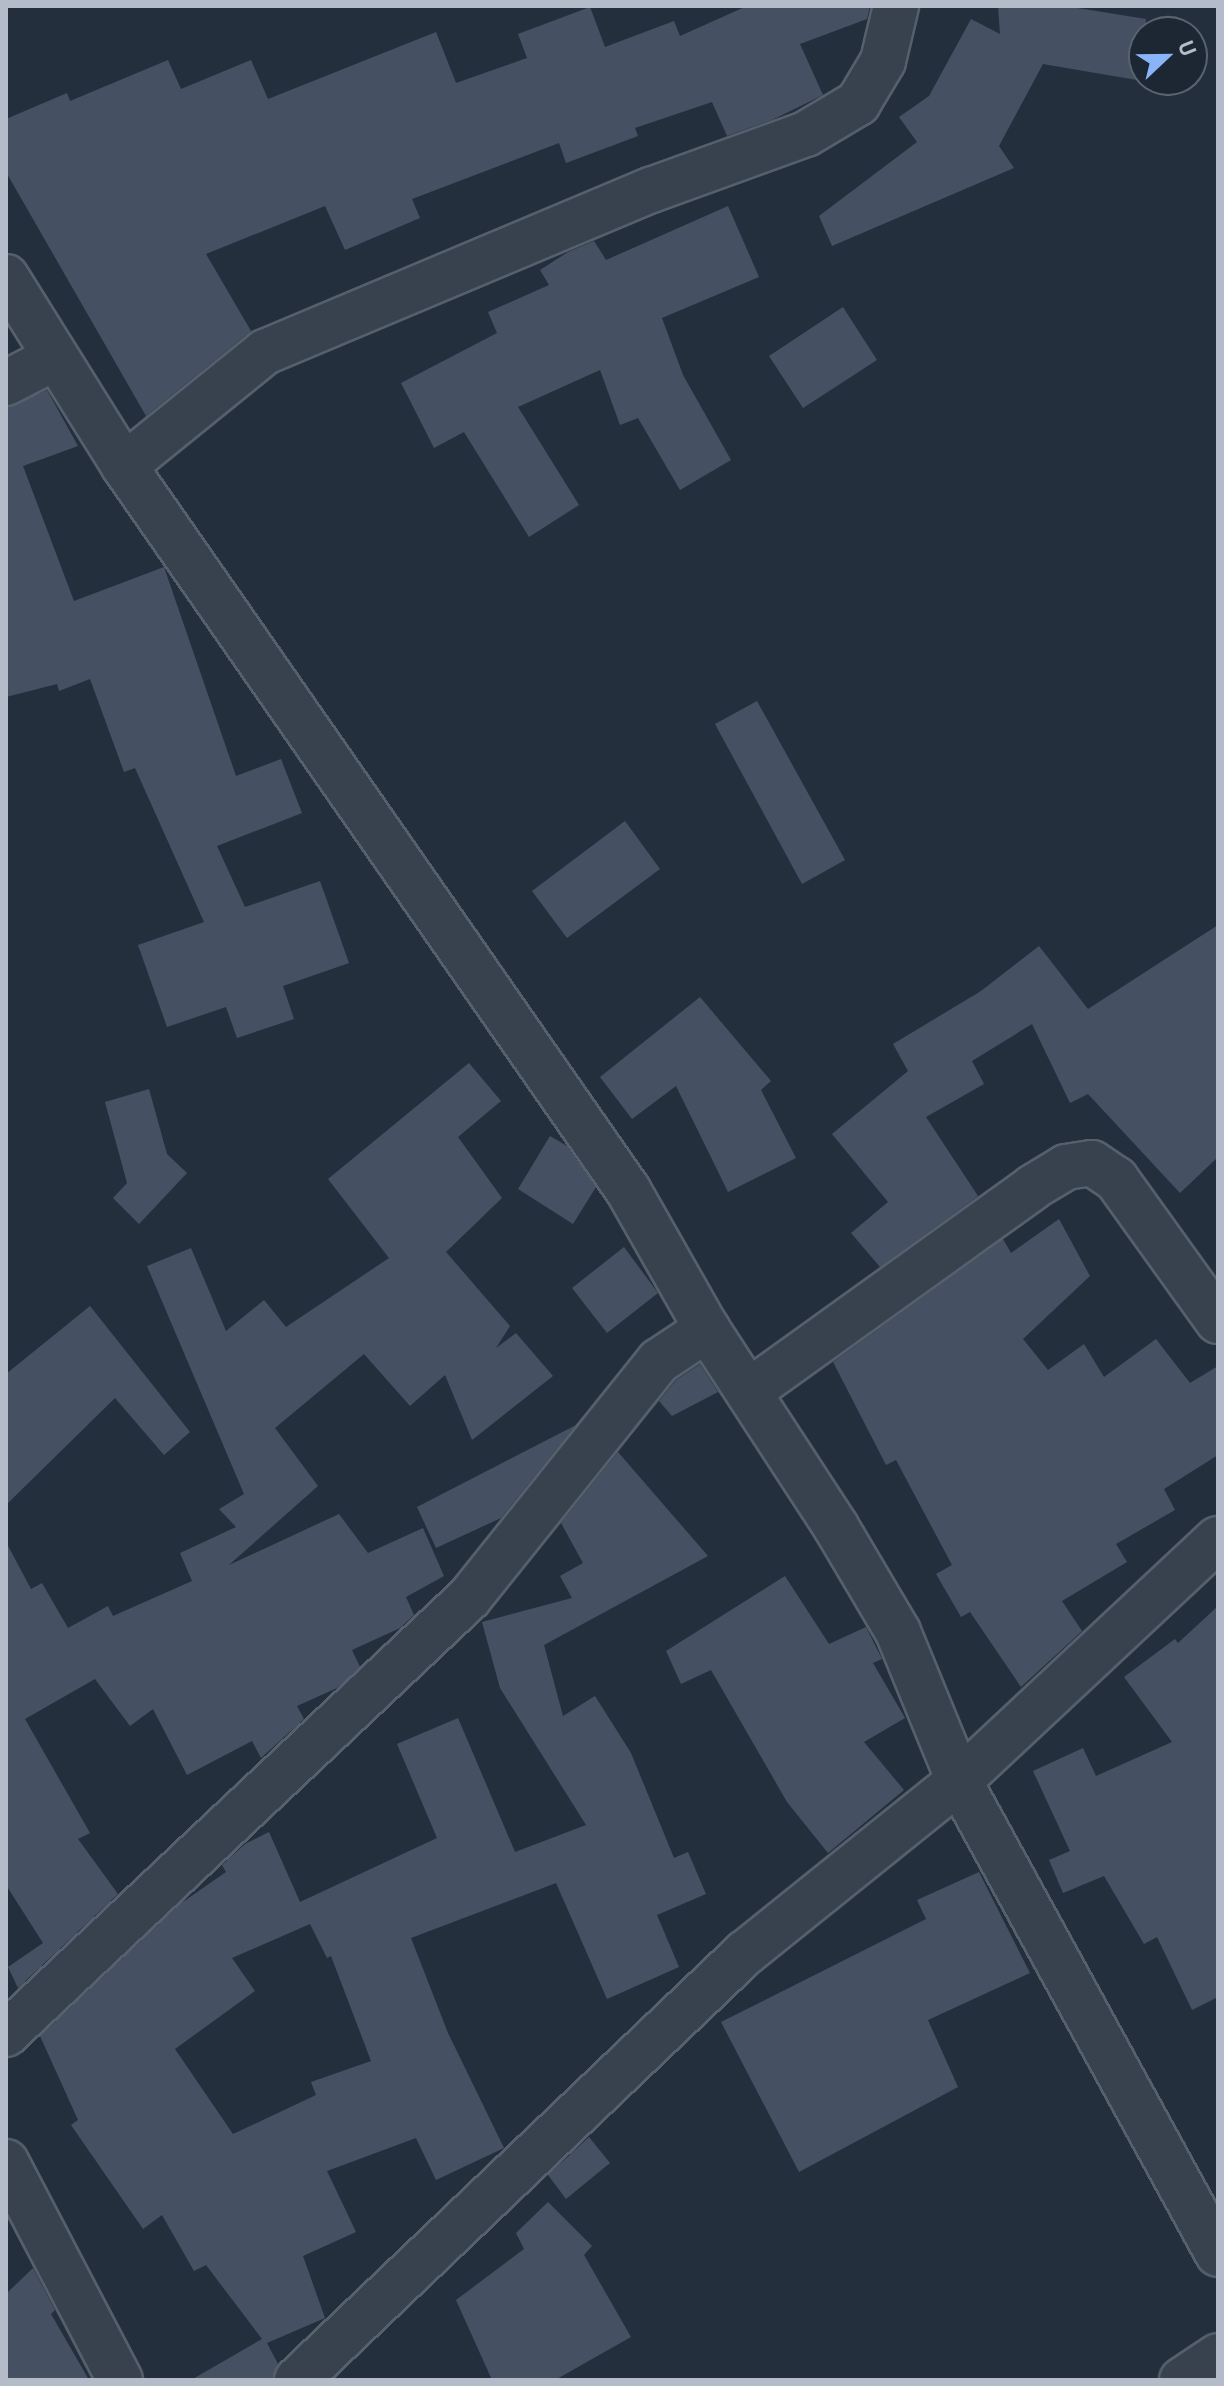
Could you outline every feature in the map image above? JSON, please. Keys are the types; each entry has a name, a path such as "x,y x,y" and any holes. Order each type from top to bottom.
{"street":[{"path":"124,466 265,352 651,190 806,134 858,103 883,61 896,6"},
{"path":"6,277 124,466 628,1190 707,1329 751,1390 898,1632 959,1781 1218,2254"},
{"path":"6,383 56,357"},
{"path":"751,1390 1033,1187 1066,1167 1092,1163 1116,1179 1218,1321"},
{"path":"6,2034 469,1598 659,1361 707,1329"},
{"path":"297,2380 745,1953 959,1781 1218,1539"},
{"path":"6,2162 120,2380"},
{"path":"1182,2380 1218,2356"}],"building":[{"path":"747,6 870,6 867,19 800,44 823,95 772,120 727,136 712,102 635,128 638,136 566,163 559,143 412,199 420,218 345,250 325,206 206,254 251,331 146,416 6,172 6,119 67,93 70,101 168,60 181,89 251,60 268,99 436,32 456,83 527,58 518,34 590,7 605,47 674,21 680,36"},
{"path":"998,6 1065,6 1128,16 1128,78 1043,64 999,146 1014,168 832,246 819,216 917,142 899,117 929,96 971,19 1000,34"},
{"path":"728,206 759,277 662,318 683,375 731,460 680,490 638,418 620,425 600,370 518,407 579,505 529,537 464,432 434,448 401,383 497,333 488,312 549,285 540,270 568,252 594,241 606,260"},
{"path":"843,307 877,360 803,408 769,356"},
{"path":"47,390 78,446 23,466 74,601 164,567 236,776 281,759 302,813 217,846 245,907 320,881 349,963 283,986 294,1019 237,1038 226,1007 167,1027 138,945 204,922 135,768 124,772 90,679 59,691 57,684 6,697 6,408"},
{"path":"757,701 845,860 802,884 715,724"},
{"path":"625,821 660,869 567,938 532,891"},
{"path":"1218,925 1218,1157 1180,1193 1088,1094 1070,1103 1032,1024 972,1061 984,1084 926,1117 978,1196 880,1267 851,1233 888,1202 832,1134 908,1071 893,1044 981,991 1039,946 1088,1009"},
{"path":"700,997 771,1081 761,1090 796,1158 728,1192 676,1086 632,1119 600,1077"},
{"path":"469,1063 501,1101 458,1137 502,1198 446,1252 510,1326 496,1348 516,1333 553,1376 472,1440 445,1375 410,1406 364,1354 275,1428 318,1486 229,1565 339,1514 368,1553 423,1528 444,1576 406,1597 414,1615 400,1628 352,1650 360,1667 337,1688 297,1706 304,1719 261,1758 252,1741 187,1775 153,1709 130,1726 95,1679 25,1719 90,1833 78,1839 118,1894 18,1988 8,1967 43,1943 6,1885 6,1542 31,1589 42,1583 68,1628 108,1606 113,1616 192,1581 180,1553 236,1527 219,1509 244,1494 147,1266 191,1248 226,1331 264,1300 286,1327 389,1258 328,1179"},
{"path":"149,1089 167,1154 187,1173 139,1224 113,1198 127,1183 105,1102"},
{"path":"550,1136 567,1146 596,1187 573,1224 518,1189"},
{"path":"1059,1219 1090,1276 1023,1339 1048,1370 1084,1344 1104,1377 1156,1339 1190,1383 1218,1366 1218,1455 1164,1489 1175,1510 1116,1544 1127,1562 1062,1601 1082,1631 1021,1687 970,1612 961,1617 936,1574 952,1565 896,1460 886,1465 833,1362 1003,1239 1011,1253"},
{"path":"624,1247 658,1293 607,1333 572,1288"},
{"path":"90,1306 190,1432 164,1455 115,1398 6,1505 6,1374"},
{"path":"700,1364 718,1392 672,1416 659,1401 676,1380"},
{"path":"576,1425 501,1518 436,1548 417,1507"},
{"path":"618,1452 708,1556 544,1645 563,1716 595,1696 631,1753 674,1858 688,1852 706,1894 657,1915 679,1967 607,1999 556,1883 411,1938 448,2033 504,2148 436,2180 416,2138 327,2171 356,2232 303,2256 325,2318 267,2343 278,2364 273,2380 191,2380 262,2339 206,2265 194,2271 162,2215 143,2229 71,2125 78,2120 40,2036 180,1904 226,1872 222,1865 245,1844 269,1832 300,1902 437,1838 397,1744 458,1718 515,1852 586,1825 500,1688 482,1622 572,1598 560,1576 583,1563 561,1523","holes":["310,1924 327,1958 331,1956 371,2061 311,2082 316,2095 233,2134 175,2049 255,1991 232,1958"]},
{"path":"785,1576 829,1644 866,1627 882,1659 873,1663 905,1718 864,1742 904,1790 828,1853 787,1802 711,1670 681,1684 666,1651"},
{"path":"1218,1606 1218,1997 1192,2010 1157,1937 1144,1944 1104,1876 1063,1893 1049,1860 1070,1851 1033,1771 1083,1748 1096,1776 1172,1742 1124,1677 1175,1639 1178,1643"},
{"path":"979,1872 1030,1973 928,2020 958,2087 799,2172 721,2022 926,1919 917,1900"},
{"path":"589,2137 610,2163 566,2199 548,2175"},
{"path":"548,2202 592,2246 584,2255 631,2337 555,2380 492,2380 456,2300 524,2249 516,2233"},
{"path":"33,2268 55,2310 51,2314 89,2380 6,2380 6,2294"}]}
